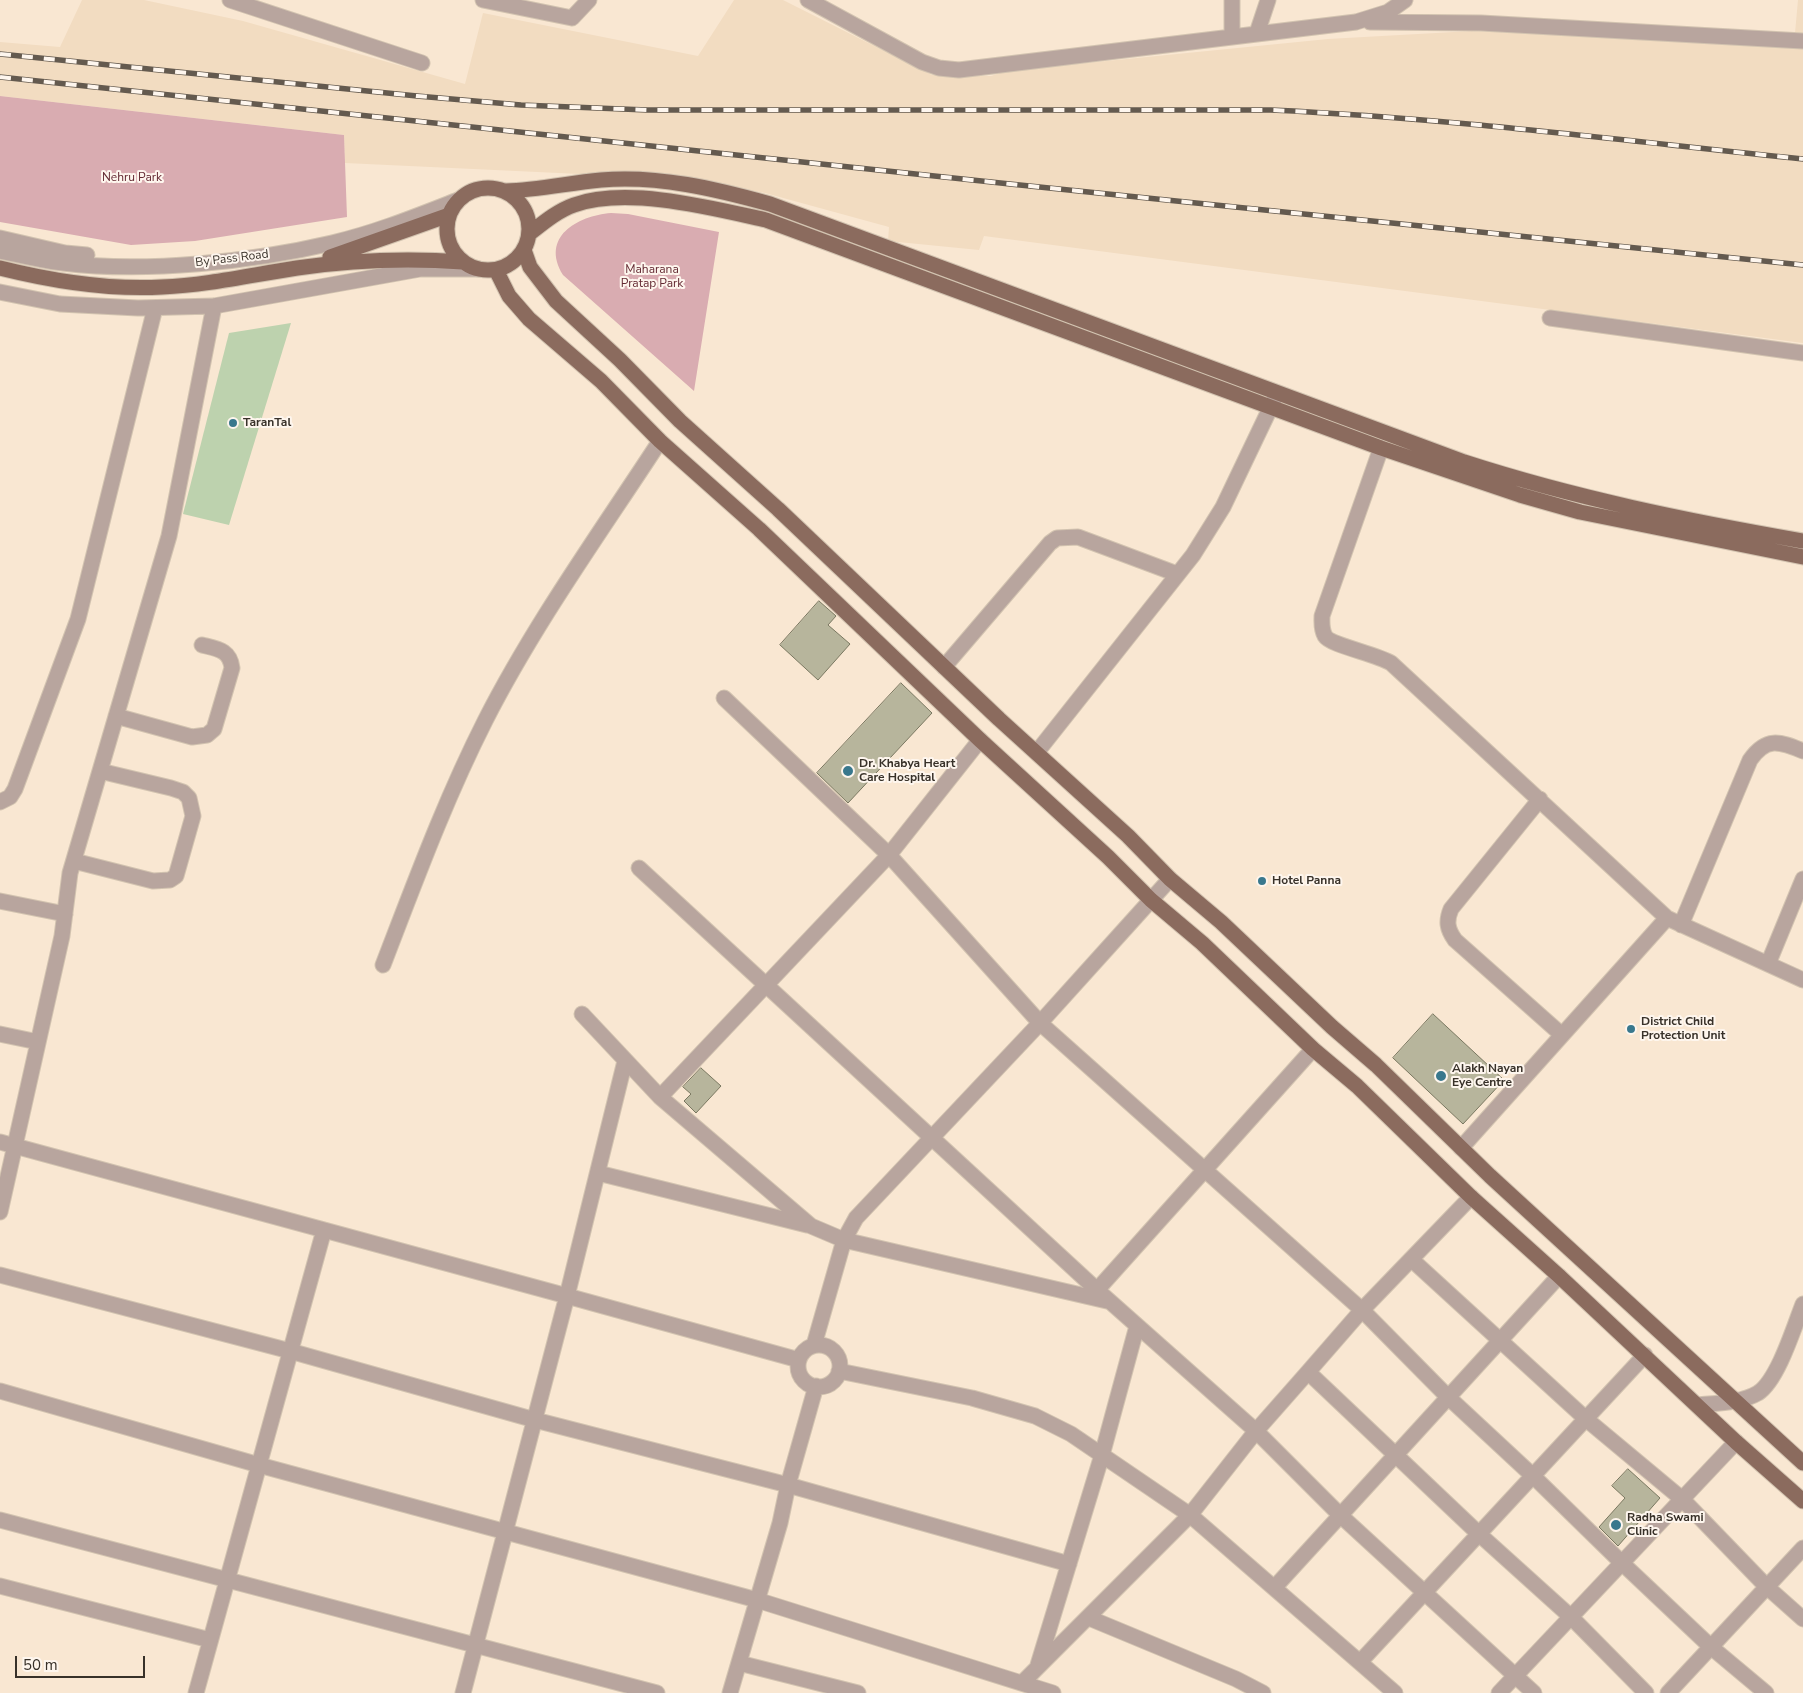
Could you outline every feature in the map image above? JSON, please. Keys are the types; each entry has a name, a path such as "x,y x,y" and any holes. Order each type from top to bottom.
{"main road":[{"path":"463,262 452,249 447,232 449,215 458,200 472,191 489,187 506,191 602,180 681,184 733,194 779,207 1274,399 1381,448 1520,495 1580,512 1803,557"},
{"path":"0,268 63,281 160,288 207,284 295,268 371,259 416,258 463,262 478,269 496,270 512,263 524,250 529,234 528,217 520,202 506,191"},
{"path":"529,234 551,217 566,209 600,198 676,202 766,220 1274,399 1524,482 1677,518 1803,541"},
{"path":"295,268 363,247 449,215"},
{"path":"524,250 530,266 556,301 620,360 680,421 778,508 1170,879 1221,922 1332,1028 1376,1065 1461,1148 1803,1463"},
{"path":"496,270 509,296 529,319 601,381 660,441 759,529 980,740 1108,857 1151,900 1202,943 1313,1049 1357,1086 1471,1197 1559,1276 1736,1442 1803,1501"}],"street":[{"path":"230,0 422,63"},
{"path":"483,0 572,18 589,0"},
{"path":"808,0 922,62 939,68 967,69 1356,22 1481,23 1803,41"},
{"path":"1232,0 1232,36"},
{"path":"1257,33 1268,0"},
{"path":"1356,22 1388,12 1405,0"},
{"name":"By Pass Road","path":"0,250 63,263 132,266 209,263 282,253 333,243 395,224 458,200"},
{"path":"0,238 65,253 209,263"},
{"path":"0,292 60,304 156,308 214,306 420,269 478,269"},
{"path":"0,1212 65,914 74,861 169,536 214,306"},
{"path":"0,802 10,797 15,789 78,619 156,308"},
{"path":"1550,318 1803,353"},
{"path":"1037,752 1193,555 1223,507 1274,399"},
{"path":"383,965 446,800 486,718 548,611 660,441"},
{"path":"1381,448 1322,616 1324,635 1336,644 1380,656 1391,663 1667,918 1803,980"},
{"path":"944,667 1050,543 1057,538 1078,537 1177,574"},
{"path":"116,716 192,737 208,735 214,729 232,668 231,658 227,653 202,645"},
{"path":"724,698 889,855 1040,1023 1362,1310 1448,1397 1533,1476 1622,1563 1711,1646 1766,1693"},
{"path":"660,1097 889,855 980,740"},
{"path":"1682,925 1750,760 1757,750 1774,742 1785,743 1803,751"},
{"path":"74,861 154,881 170,880 176,876 193,816 190,798 183,792 170,788 100,771"},
{"path":"1540,800 1451,908 1447,918 1448,926 1455,940 1562,1035"},
{"path":"639,868 1096,1290 1256,1431 1340,1515 1534,1693"},
{"path":"814,1345 844,1240 856,1218 1040,1023 1170,879"},
{"path":"1768,964 1803,879"},
{"path":"0,901 65,914"},
{"path":"1461,1148 1667,918"},
{"path":"582,1014 660,1097 811,1226"},
{"path":"0,1034 38,1042"},
{"path":"1096,1290 1313,1049"},
{"path":"463,1693 567,1296 625,1061"},
{"path":"0,1142 799,1360"},
{"path":"598,1173 811,1226 844,1240 1110,1302"},
{"path":"1023,1682 1190,1515 1256,1431 1362,1310 1471,1197"},
{"path":"199,1692 210,1640 324,1230"},
{"path":"1412,1259 1586,1419 1682,1499 1767,1587 1803,1620"},
{"path":"0,1275 290,1351 535,1420 788,1484 1069,1564"},
{"path":"1274,1588 1559,1276"},
{"path":"1698,1405 1734,1400 1756,1394 1765,1388 1777,1367 1803,1304"},
{"path":"1037,1668 1102,1455 1137,1326"},
{"path":"821,1345 834,1351 838,1357 839,1371 830,1383 816,1386 804,1380 798,1367 799,1360 807,1348 821,1345"},
{"path":"1360,1662 1644,1355"},
{"path":"839,1371 972,1398 1035,1416 1071,1434 1190,1515 1395,1693"},
{"path":"1308,1372 1479,1534 1571,1617 1646,1693"},
{"path":"730,1693 780,1523 788,1484 816,1386"},
{"path":"0,1391 505,1533 757,1600 1023,1682 1053,1693"},
{"path":"1499,1693 1736,1442"},
{"path":"0,1520 656,1693"},
{"path":"1668,1693 1803,1548"},
{"path":"0,1586 210,1640"},
{"path":"1089,1618 1236,1679 1263,1693"},
{"path":"739,1663 858,1693"}],"shaded area":[{"path":"82,0 144,0 243,21 465,84 483,13 698,56 734,0 783,0 932,75 991,76 1006,71 1328,39 1472,31 1794,44 1798,0 1803,0 1803,343 984,236 979,250 888,241 889,227 765,193 665,173 580,174 345,163 344,135 0,96 0,42 60,47"},
{"name":"TaranTal","path":"291,323 229,525 183,514 229,333"}],"green space":[{"name":"Nehru Park","path":"0,96 344,135 347,217 195,241 131,245 0,222"},
{"name":"Maharana Pratap Park","path":"611,213 628,214 719,232 694,391 563,275 557,262 556,250 559,239 575,224 598,215"}],"building":[{"path":"819,601 836,616 828,625 850,644 818,680 780,645"},
{"path":"901,683 932,713 848,803 817,773"},
{"path":"1433,1014 1504,1080 1463,1124 1393,1058"},
{"path":"701,1068 721,1086 696,1113 684,1101 691,1094 683,1087"},
{"path":"1628,1469 1660,1498 1618,1546 1599,1527 1625,1498 1612,1486"}],"railway":[{"path":"0,54 521,105 647,110 1271,110 1471,124 1803,159"},
{"path":"0,77 1010,184 1803,265"}],"place":[{"name":"TaranTal","path":"233,423"},
{"name":"Dr. Khabya Heart Care Hospital","path":"848,771"},
{"name":"Hotel Panna","path":"1262,881"},
{"name":"District Child Protection Unit","path":"1631,1029"},
{"name":"Alakh Nayan Eye Centre","path":"1441,1076"},
{"name":"Radha Swami Clinic","path":"1616,1525"}]}
